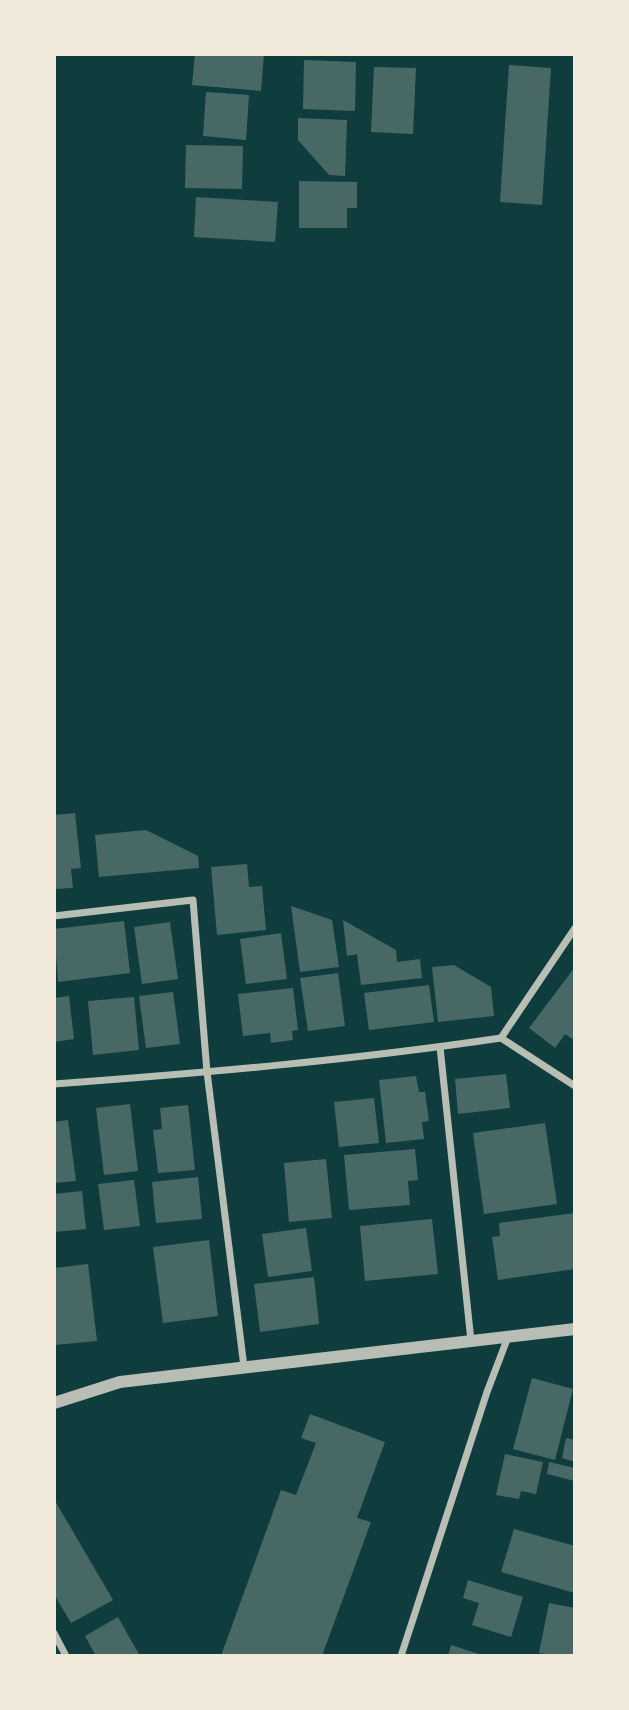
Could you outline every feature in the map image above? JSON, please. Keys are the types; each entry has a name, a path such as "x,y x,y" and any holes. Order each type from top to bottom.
{"street":[{"path":"54,916 193,900 207,1072 244,1367"},
{"path":"501,1038 575,928"},
{"path":"54,1084 207,1072 501,1038 575,1086"},
{"path":"440,1047 471,1341"},
{"path":"54,1403 120,1382 575,1329"},
{"path":"401,1656 487,1392 508,1337"},
{"path":"54,1633 66,1656"}],"building":[{"path":"195,54 264,54 261,91 192,85"},
{"path":"304,60 356,62 355,111 303,109"},
{"path":"509,65 551,68 542,205 500,202"},
{"path":"374,67 416,68 413,134 371,132"},
{"path":"206,92 249,95 246,140 203,136"},
{"path":"298,118 347,120 345,176 329,175 298,140"},
{"path":"186,145 243,146 242,189 185,188"},
{"path":"299,181 357,182 357,208 347,208 347,228 299,228"},
{"path":"196,197 278,202 275,242 194,237"},
{"path":"75,813 81,868 71,869 73,888 54,889 54,815"},
{"path":"146,830 198,856 199,868 99,877 95,835"},
{"path":"247,864 249,887 262,886 266,930 217,935 211,867"},
{"path":"291,906 332,920 339,967 300,972"},
{"path":"343,920 396,950 397,962 420,959 422,978 361,985 357,954 347,956"},
{"path":"124,921 130,973 58,982 54,929"},
{"path":"170,922 178,979 142,984 134,927"},
{"path":"281,933 287,979 246,984 240,939"},
{"path":"454,965 491,987 494,1016 438,1022 432,967"},
{"path":"575,967 575,1041 565,1034 555,1048 529,1028"},
{"path":"338,973 345,1026 308,1031 300,978"},
{"path":"429,985 434,1022 369,1030 364,993"},
{"path":"293,988 298,1030 292,1031 293,1040 271,1043 270,1033 243,1036 238,994"},
{"path":"173,992 180,1044 146,1048 139,996"},
{"path":"69,996 74,1039 54,1042 54,998"},
{"path":"134,997 139,1050 93,1055 88,1001"},
{"path":"506,1074 510,1108 458,1114 455,1079"},
{"path":"416,1076 419,1092 425,1092 429,1121 422,1122 424,1139 386,1143 379,1080"},
{"path":"374,1098 379,1143 339,1147 334,1102"},
{"path":"130,1104 138,1171 104,1175 96,1108"},
{"path":"188,1105 195,1170 158,1173 153,1130 162,1129 160,1108"},
{"path":"68,1120 76,1181 54,1183 54,1122"},
{"path":"545,1123 557,1204 484,1214 473,1133"},
{"path":"415,1149 418,1180 408,1181 410,1205 349,1210 344,1155"},
{"path":"326,1159 332,1218 289,1222 284,1163"},
{"path":"198,1177 202,1219 156,1223 152,1182"},
{"path":"134,1180 140,1226 104,1230 98,1184"},
{"path":"82,1191 86,1229 54,1232 54,1194"},
{"path":"575,1213 575,1269 498,1280 492,1237 500,1236 499,1223"},
{"path":"432,1219 438,1274 365,1281 360,1226"},
{"path":"306,1228 312,1271 268,1277 262,1234"},
{"path":"209,1240 218,1316 163,1323 153,1247"},
{"path":"88,1264 97,1341 54,1345 54,1268"},
{"path":"314,1277 319,1324 260,1332 254,1284"},
{"path":"532,1378 573,1389 555,1460 513,1449"},
{"path":"310,1414 385,1442 357,1518 371,1522 322,1656 221,1656 281,1490 296,1495 316,1443 301,1438"},
{"path":"566,1438 575,1440 575,1462 562,1458"},
{"path":"505,1454 543,1462 536,1494 521,1491 519,1499 496,1495"},
{"path":"549,1462 575,1468 575,1481 547,1474"},
{"path":"54,1499 113,1600 71,1623 54,1594"},
{"path":"514,1529 575,1546 575,1593 501,1572"},
{"path":"468,1580 523,1597 511,1637 472,1625 479,1603 463,1598"},
{"path":"549,1603 575,1608 575,1656 539,1653"},
{"path":"118,1617 140,1656 96,1656 85,1636"},
{"path":"451,1645 482,1655 482,1656 448,1656"}]}
